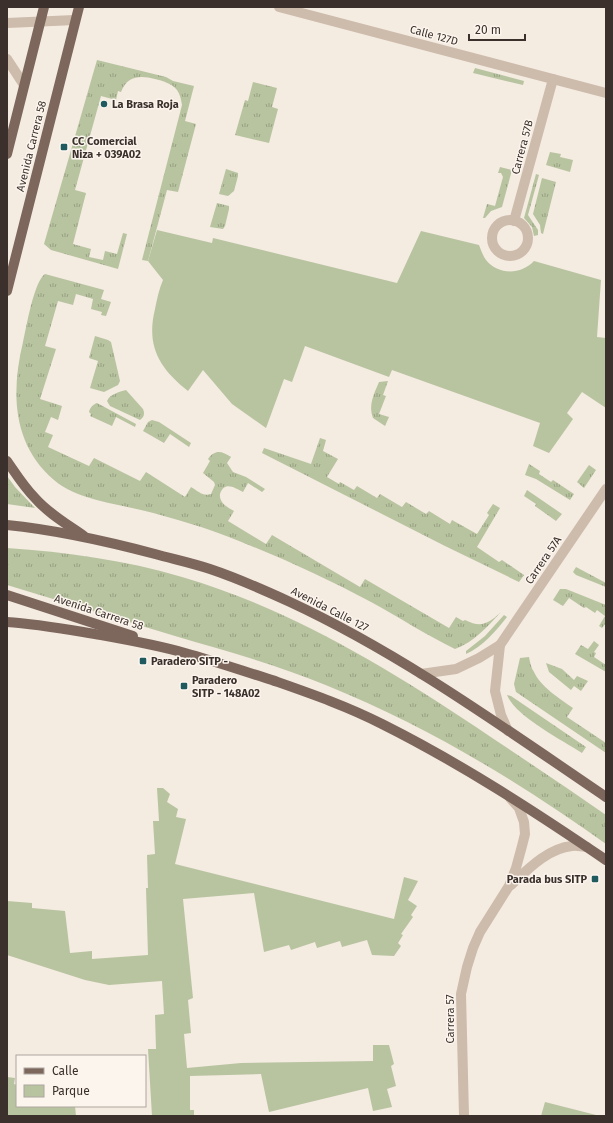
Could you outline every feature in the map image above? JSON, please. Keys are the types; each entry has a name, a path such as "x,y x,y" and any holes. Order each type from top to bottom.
{"main road":[{"name":"Avenida Carrera 58","path":"7,154 44,7"},
{"name":"Avenida Carrera 58","path":"7,291 79,7"},
{"path":"7,461 35,499 52,514 88,538"},
{"name":"Avenida Calle 127","path":"7,525 88,538 133,548 210,569 252,585 290,602 333,623 421,674 606,797"},
{"name":"Avenida Carrera 58","path":"7,594 184,653"},
{"path":"7,622 48,626 88,633 184,653 232,667 318,696 374,720 442,756 506,794 606,860"}],"street":[{"name":"Calle 127D","path":"279,7 295,9 606,93"},
{"path":"7,23 75,20"},
{"path":"7,59 24,85"},
{"name":"Carrera 57B","path":"514,221 553,79"},
{"name":"Carrera 57A","path":"421,674 456,669 467,665 500,645 606,489"},
{"name":"Carrera 57A","path":"500,645 495,692 501,715 508,731"},
{"name":"Carrera 57","path":"464,1116 461,994 467,967 480,932 509,886 516,868 524,834 524,822 519,808 506,794"},
{"name":"Carrera 57","path":"509,886 544,858 561,848 573,846 587,847"}],"green space":[{"path":"97,60 166,77 173,81 194,86 185,121 196,124 178,192 167,190 148,261 142,260 182,105 179,93 170,84 158,80 139,77 130,80 121,92 118,91 116,100 101,96 75,190 86,193 73,244 91,249 89,257 103,260 105,251 117,254 123,233 127,234 118,269 51,250 44,244"},
{"path":"475,68 524,81 523,85 473,73"},
{"path":"253,82 277,88 272,107 278,109 269,143 235,135 245,100 248,101"},
{"path":"550,152 561,154 560,157 573,160 570,172 546,165"},
{"path":"500,167 512,170 502,207 491,211 485,218 483,218 487,204 495,206 503,177 501,173 498,173"},
{"path":"226,169 238,173 234,191 228,196 219,194"},
{"path":"536,174 539,175 528,215 538,230 538,235 534,236 532,227 524,218"},
{"path":"542,178 556,182 543,234 541,233 540,225 533,214"},
{"path":"217,203 229,206 223,229 210,227"},
{"path":"157,230 212,243 213,238 397,283 421,231 479,245 486,260 491,265 503,271 516,271 523,269 534,261 601,280 597,337 606,338 606,408 582,392 567,413 573,419 549,453 533,446 540,423 392,370 389,377 305,346 292,382 284,379 266,428 232,404 203,370 188,391 169,374 162,365 157,355 152,334 155,309 163,280 148,261"},
{"path":"45,274 104,290 101,299 111,302 106,316 101,315 102,312 91,309 93,299 76,294 73,305 58,301 45,346 56,349 40,399 62,406 58,420 51,417 45,432 53,435 48,447 89,466 94,458 140,481 146,472 185,497 191,487 205,495 211,494 215,485 214,482 203,473 210,461 208,459 213,454 216,452 225,453 231,457 227,463 233,472 246,477 265,489 262,492 248,483 243,492 230,486 224,488 220,494 221,500 234,511 228,521 266,544 272,535 360,587 365,579 449,628 456,617 463,621 465,620 476,624 484,624 501,612 474,638 455,649 355,594 273,555 227,536 190,524 153,513 95,500 73,492 54,480 40,466 30,450 23,434 18,416 16,398 19,361 28,317 37,286"},
{"path":"95,336 111,342 120,381 118,385 104,392 90,388 98,361 89,358"},
{"path":"388,381 383,395 386,396 379,414 389,417 385,426 373,418 371,404 379,382"},
{"path":"126,390 143,409 144,415 140,420 110,406 107,401 112,395"},
{"path":"97,403 136,424 135,427 116,417 112,426 90,416 90,409"},
{"path":"152,420 159,422 191,443 189,447 170,434 164,443 143,431 148,422"},
{"path":"320,438 326,440 323,451 338,459 327,477 354,490 357,486 377,498 380,494 402,507 406,502 426,514 429,511 450,524 452,520 477,534 489,515 487,513 493,504 500,508 477,547 499,562 502,560 524,575 519,582 262,453 264,448 311,464"},
{"path":"529,464 540,471 539,474 551,482 553,480 574,494 570,500 536,479 525,475"},
{"path":"589,465 596,470 584,488 577,482"},
{"path":"7,476 15,487 35,508 7,504"},
{"path":"527,490 562,514 556,521 524,496"},
{"path":"7,548 117,561 161,571 221,590 260,605 297,622 406,682 476,727 606,815 606,844 506,777 437,737 365,702 309,678 271,665 7,585"},
{"path":"576,567 606,583 606,587 576,575 573,572"},
{"path":"560,589 566,589 606,605 606,623 602,628 599,626 605,616 597,610 595,613 569,598 563,606 553,600"},
{"path":"504,615 507,617 493,633 478,647 466,654 466,651 485,636"},
{"path":"594,641 599,645 594,652 596,653 594,657 606,665 606,672 575,654 581,645 588,649"},
{"path":"529,657 532,669 541,682 551,692 573,708 567,717 606,743 606,753 516,692 514,684 520,658"},
{"path":"546,663 562,669 574,680 577,676 588,681 581,691 574,686 571,690 549,672"},
{"path":"507,695 511,696 586,747 582,753 529,719 519,711"},
{"path":"157,788 163,788 170,794 167,802 178,809 176,817 186,819 175,864 394,919 404,877 418,881 408,900 417,906 411,915 413,917 401,934 403,935 398,943 401,946 394,956 372,955 367,940 342,947 340,941 317,948 315,942 291,950 289,945 264,952 254,893 183,899 193,998 188,1000 191,1033 184,1034 187,1068 241,1063 373,1061 373,1045 389,1045 394,1064 391,1066 396,1086 387,1089 392,1107 373,1111 368,1088 269,1112 261,1074 190,1076 190,1110 194,1110 194,1116 152,1116 148,1049 156,1049 155,1015 164,1014 162,981 109,985 85,980 7,955 7,901 32,903 32,908 65,911 70,953 92,951 92,959 148,955 146,888 148,888 147,855 155,854 153,821 159,821"},
{"path":"7,1077 15,1078 14,1084 16,1085 16,1107 75,1107 76,1116 7,1116"},
{"path":"545,1102 600,1116 541,1116"}],"place":[{"name":"La Brasa Roja","path":"104,104"},
{"name":"CC Comercial Niza + 039A02","path":"64,147"},
{"name":"Paradero SITP -","path":"143,661"},
{"name":"Paradero SITP - 148A02","path":"184,686"},
{"name":"Parada bus SITP","path":"595,879"}]}
